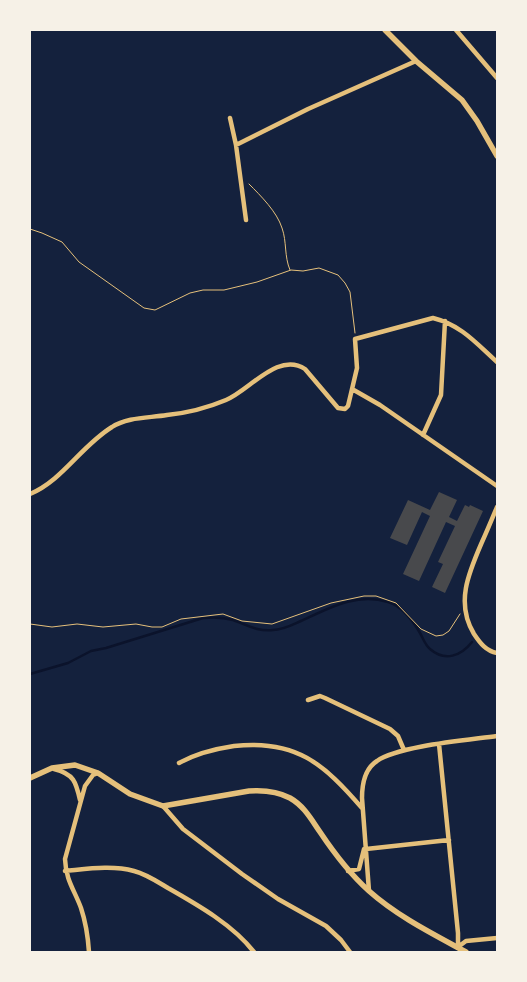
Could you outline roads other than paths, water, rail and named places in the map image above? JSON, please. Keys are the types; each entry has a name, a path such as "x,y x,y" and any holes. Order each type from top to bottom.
{"street":[{"path":"385,30 416,61 462,100 477,121 497,156"},
{"path":"456,30 496,74"},
{"path":"236,145 308,109 416,61"},
{"path":"230,118 236,145 246,220"},
{"path":"30,494 50,483 101,434 116,424 142,418 193,411 210,406 235,396 260,376 284,365 294,364 305,369 340,409 346,408 357,368 355,339 433,318 445,321 458,328 497,362"},
{"path":"423,435 441,395 445,321"},
{"path":"352,389 380,405 497,486"},
{"path":"497,507 471,567 465,592 464,610 471,629 480,644 497,653"},
{"path":"308,700 320,696 390,729 398,736 404,750"},
{"path":"369,891 362,808 362,785 369,768 377,760 404,750 497,736"},
{"path":"179,763 194,755 217,749 249,744 279,747 309,758 327,771 340,782 362,808"},
{"path":"439,744 450,840 458,948"},
{"path":"30,778 52,768 75,765 98,773 130,794 163,806 183,829 278,899 326,926 341,940 350,952"},
{"path":"52,768 64,771 72,777 78,786 80,802"},
{"path":"89,952 85,920 65,871 66,849 80,802 89,780 98,773"},
{"path":"163,806 249,790 283,794 291,798 308,815 348,871 369,891 411,920 466,952"},
{"path":"365,846 450,840"},
{"path":"348,871 359,869 365,846"},
{"path":"65,871 91,868 128,869 142,874 206,910 245,942 254,952"},
{"path":"458,948 466,941 497,938"}],"waterway":[{"path":"30,674 68,663 91,651 203,618 226,618 257,629 277,630 343,603 365,599 377,599 398,607 407,614 425,643 436,653 452,656 463,651 472,642"}]}
